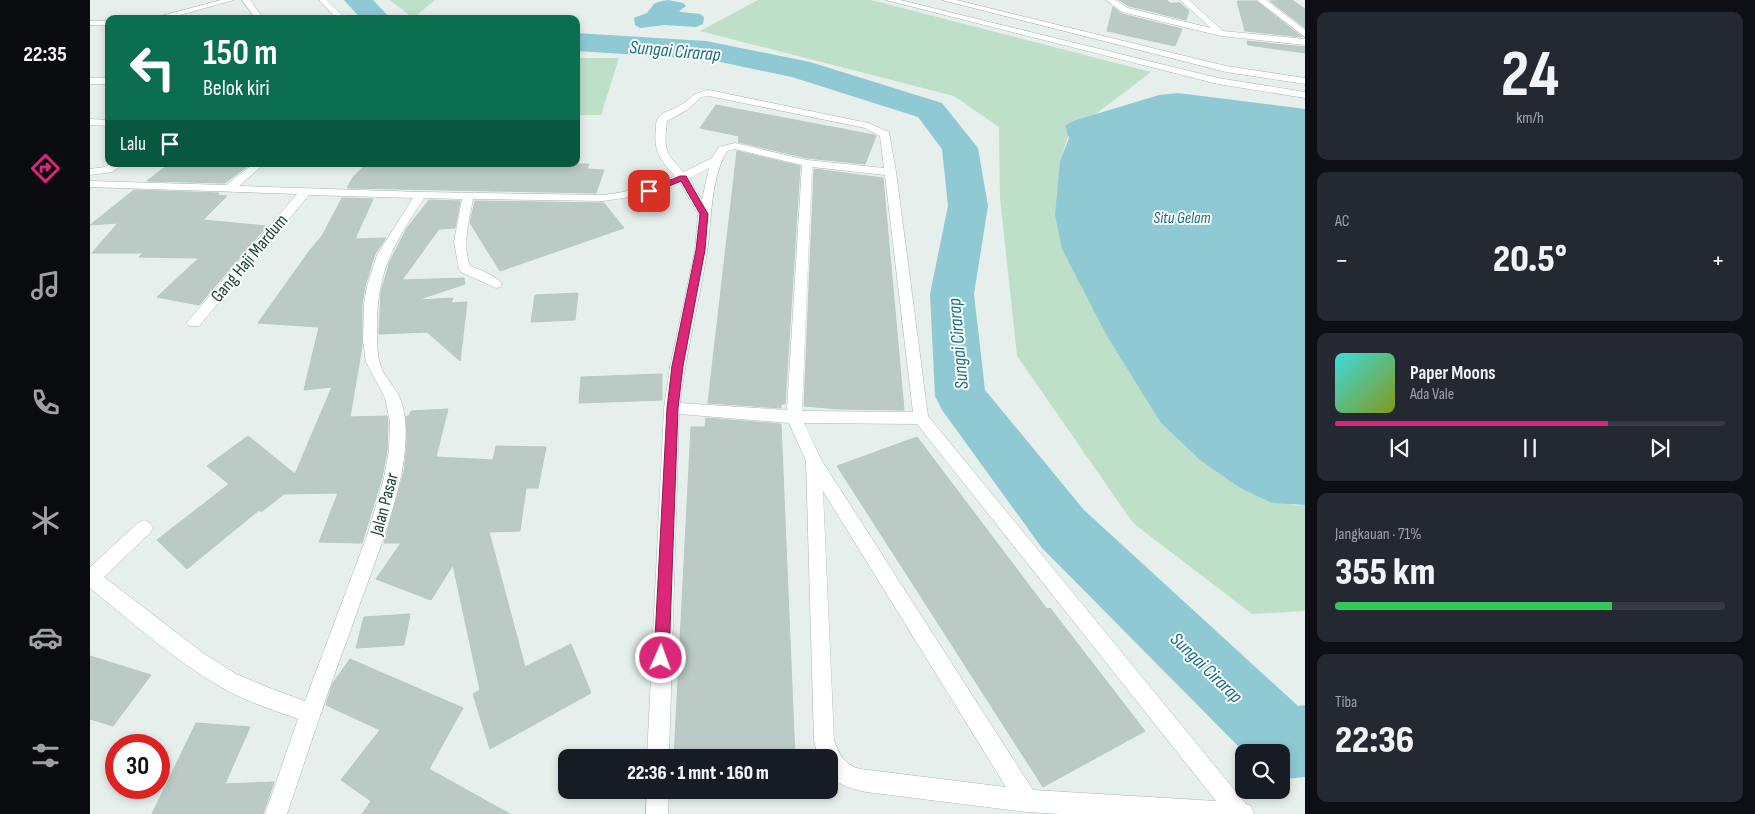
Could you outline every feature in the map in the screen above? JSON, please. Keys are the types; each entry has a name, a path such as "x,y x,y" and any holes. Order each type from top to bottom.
{"street":[{"path":"176,13 230,0"},
{"path":"246,0 257,15"},
{"path":"323,0 338,15"},
{"path":"890,0 1218,81 1263,90 1305,95"},
{"path":"946,0 1226,69 1305,81"},
{"path":"1110,0 1125,10 1221,33 1305,42"},
{"path":"1184,0 1221,33"},
{"path":"1261,0 1305,34"},
{"path":"90,11 92,23 105,23"},
{"path":"90,81 105,82"},
{"path":"704,214 683,177 675,171 662,154 660,148 662,120 666,116 684,108 698,95 705,93 878,129 886,137 921,418 1242,814"},
{"path":"90,122 105,123"},
{"path":"658,749 672,408 677,366 701,250 704,214 716,160 723,149 735,146 807,163 891,172"},
{"path":"90,184 421,195 620,197 649,191 683,177 716,160"},
{"path":"807,163 794,417 814,461 1027,802"},
{"path":"90,172 108,170 113,167"},
{"path":"229,188 255,167"},
{"name":"Gang Haji Mardum","path":"194,323 305,192"},
{"name":"Jalan Pasar","path":"276,814 310,713 374,543 392,479 397,452 396,417 394,402 374,366 370,345 370,306 378,264 386,246 421,195"},
{"path":"468,196 464,220 462,262 465,269 481,275 496,284"},
{"path":"672,408 794,417 921,418"},
{"path":"814,461 824,740 826,749"},
{"path":"144,528 90,579 196,660 229,681 270,699 310,713"},
{"path":"838,770 844,776 854,779 1027,802 1242,814"},
{"path":"657,814 658,799"}],"green space":[{"path":"390,0 435,0 417,15 409,15"},
{"path":"758,0 871,0 1151,72 1093,116 1073,121 1060,161 1161,423 1201,461 1240,488 1296,506 1305,505 1305,611 1252,614 1133,523 1017,356 1000,198 999,127 954,96 700,31"},
{"path":"580,58 619,58 601,115 580,115"}],"water":[{"path":"668,0 683,3 686,6 679,11 681,12 700,14 704,17 703,24 696,27 665,25 640,28 635,25 634,18 647,13 654,4"},
{"name":"Situ Gelam","path":"1178,93 1305,109 1305,505 1272,503 1240,488 1201,461 1161,423 1107,336 1062,249 1055,215 1060,161 1069,138 1065,126 1073,121 1159,95"}],"building":[{"path":"1119,0 1167,0 1170,3 1180,3 1189,11 1186,20 1129,6"},
{"path":"1292,0 1305,9 1305,28 1270,1"},
{"path":"1237,1 1256,1 1302,37 1245,31"},
{"path":"1113,7 1122,14 1182,29 1175,46 1107,31"},
{"path":"1247,41 1305,47 1305,53 1248,45"},
{"path":"716,105 876,136 865,164 807,158 738,142 739,136 700,128"},
{"path":"737,151 800,166 785,404 781,404 781,408 708,403"},
{"path":"580,164 589,164 587,169 604,170 596,193 347,188 353,177 364,167 580,167"},
{"path":"165,167 246,167 225,183 147,181"},
{"path":"814,169 883,178 904,410 839,409 804,406"},
{"path":"134,190 219,193 217,195 227,196 203,220 267,226 199,305 157,297 199,258 139,257 143,253 92,253 118,223 90,225"},
{"path":"342,198 373,199 355,239 386,238 375,254 365,286 362,304 362,346 350,417 387,416 388,422 387,450 382,478 362,543 319,542 338,493 284,494 261,512 259,510 187,569 157,540 229,484 207,466 248,436 295,474 332,387 304,390 319,327 258,323 322,236"},
{"path":"429,200 460,201 455,228 439,229 402,280 464,278 465,284 417,300 453,298 451,303 467,302 460,361 427,332 379,334 381,292 390,261 407,228"},
{"path":"475,201 604,203 624,228 500,271 470,223"},
{"path":"578,293 575,320 531,322 535,295"},
{"path":"662,374 662,400 579,403 581,377"},
{"path":"448,409 436,457 493,460 496,446 546,447 538,488 526,488 520,531 489,532 525,667 571,644 591,693 490,749 473,694 480,690 453,565 431,600 376,579 401,543 384,543 404,471 407,443 406,416 409,416 411,411"},
{"path":"706,418 781,424 795,749 674,749 691,427 705,427"},
{"path":"917,437 1047,609 1050,608 1145,731 1043,787 837,466"},
{"path":"410,614 404,645 356,648 364,617"},
{"path":"90,656 151,675 113,726 90,719"},
{"path":"350,659 463,708 429,769 510,814 362,814 371,801 341,780 380,730 326,705 333,683"},
{"path":"196,723 250,727 225,784 274,782 263,814 152,814 159,799 170,799 170,777"}],"waterway":[{"name":"Sungai Cirarap","path":"357,0 373,15"},
{"name":"Sungai Cirarap","path":"580,42 706,50 799,69 930,110 960,148 968,206 952,294 960,396 1063,529 1285,743 1305,741"}],"route":[{"path":"649,191 683,177 704,214 701,250 677,366 672,408 661,658"}]}
